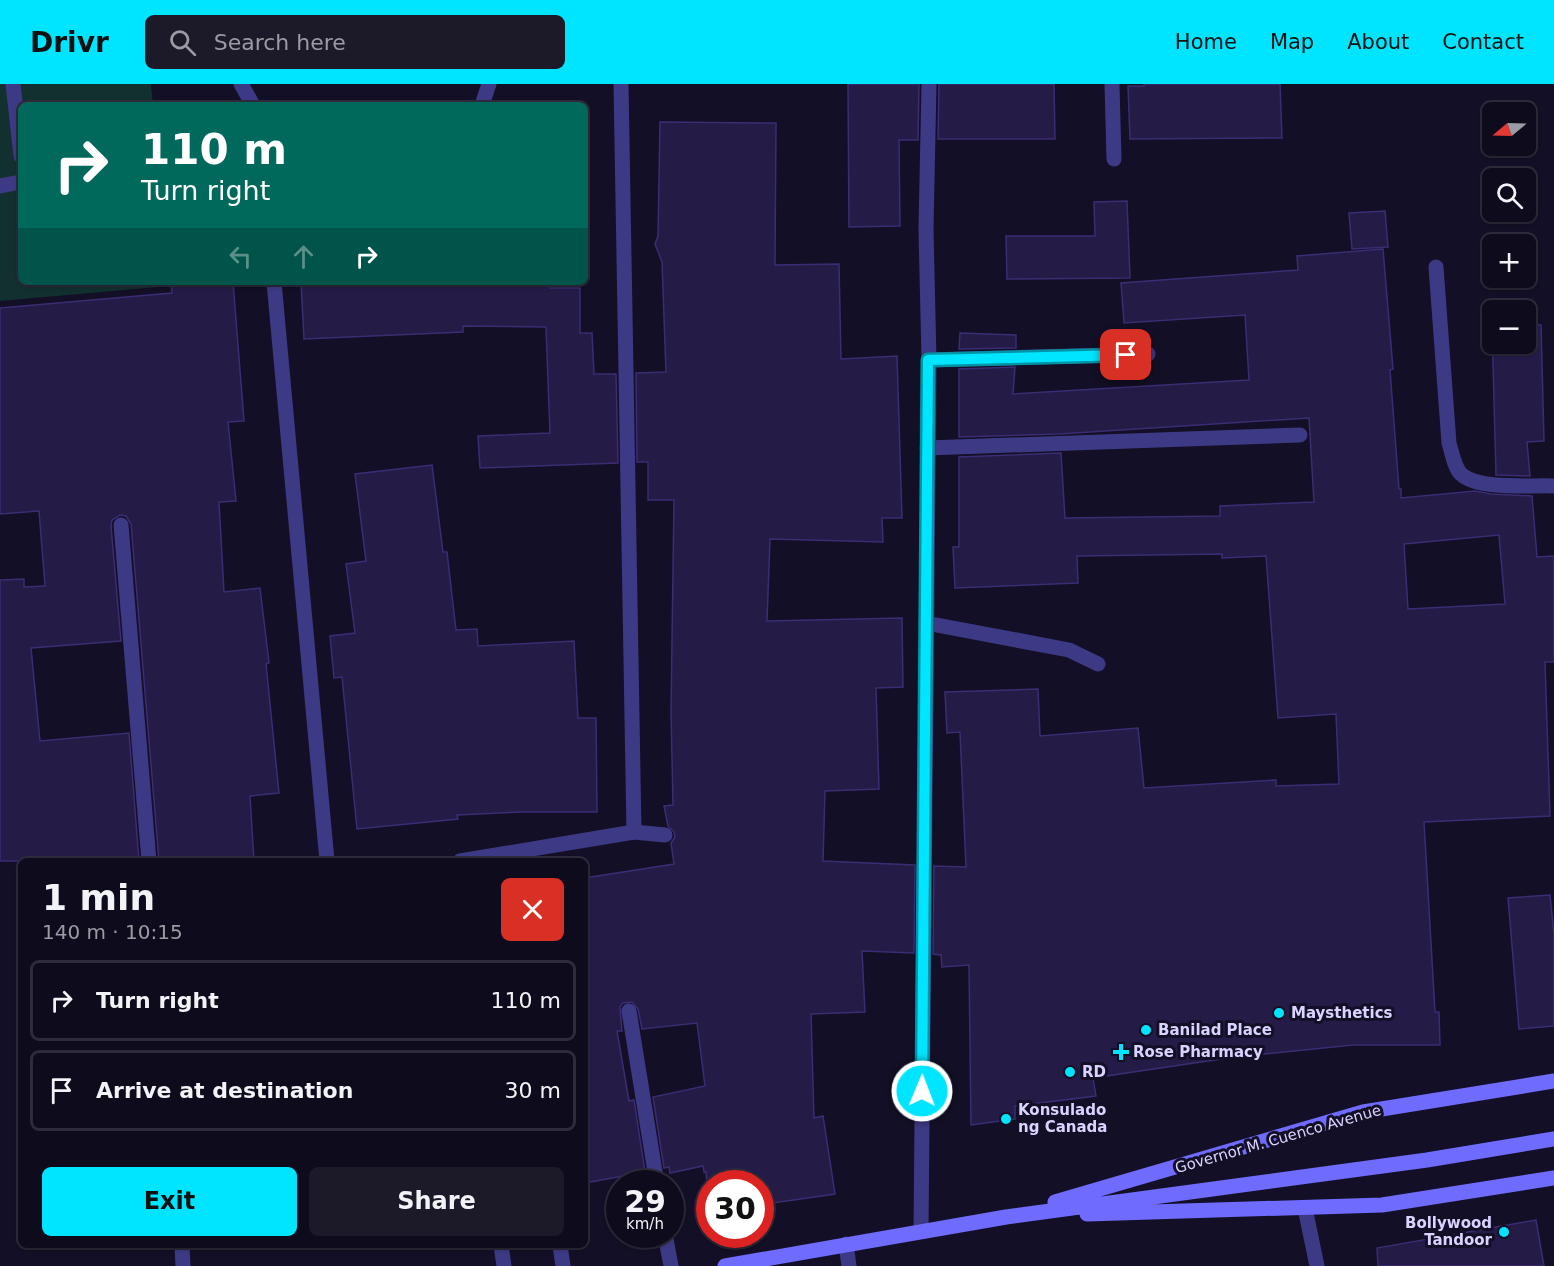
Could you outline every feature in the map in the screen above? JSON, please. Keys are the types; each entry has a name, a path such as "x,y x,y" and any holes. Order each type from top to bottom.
{"main road":[{"name":"Governor M. Cuenco Avenue","path":"1006,1216 1363,1112 1554,1081"},
{"name":"Governor M. Cuenco Avenue","path":"725,1266 1006,1216 1427,1160 1554,1139"},
{"name":"Governor M. Cuenco Avenue","path":"1006,1216 1382,1205 1554,1178"}],"street":[{"path":"12,84 18,132"},
{"path":"242,84 252,102"},
{"path":"483,102 489,84"},
{"path":"621,84 634,832"},
{"path":"921,1231 928,360 926,229 929,84"},
{"path":"1112,84 1114,159"},
{"path":"0,186 18,183"},
{"path":"1436,267 1449,443 1455,463 1462,474 1484,485 1554,486"},
{"path":"274,285 327,858"},
{"path":"928,360 1148,354"},
{"path":"927,448 1300,435"},
{"path":"121,525 149,858"},
{"path":"926,622 1069,650 1098,664"},
{"path":"489,858 634,832 665,835"},
{"path":"629,1011 655,1170"},
{"path":"1305,1208 1317,1266"},
{"path":"846,1244 849,1266"},
{"path":"182,1248 183,1266"},
{"path":"501,1248 504,1266"},
{"path":"560,1248 563,1266"},
{"path":"667,1248 670,1266"}],"green space":[{"path":"0,84 151,84 153,102 18,102 18,285 169,286 0,301"}],"building":[{"path":"848,84 919,84 918,140 899,140 900,226 849,227"},
{"path":"939,84 1054,84 1055,139 938,139"},
{"path":"1144,84 1280,84 1282,138 1130,139 1128,86 1144,86"},
{"path":"660,122 776,123 775,265 839,264 841,359 897,356 902,518 882,518 883,542 770,539 767,621 902,618 903,687 876,688 879,789 825,791 823,861 915,865 914,953 862,951 865,1012 811,1014 814,1118 823,1116 835,1194 774,1203 774,1170 704,1170 703,1166 684,1170 664,1168 653,1097 705,1086 697,1023 642,1029 638,1009 632,1002 623,1003 620,1007 622,1031 617,1031 629,1101 634,1100 645,1170 606,1170 606,1179 588,1182 588,878 674,864 671,843 675,837 674,832 668,826 664,806 673,805 671,713 674,500 648,500 648,462 637,462 636,373 666,372 662,262 655,244 658,236"},
{"path":"1127,201 1130,278 1007,279 1006,236 1095,236 1094,202"},
{"path":"1385,211 1388,247 1352,249 1349,213"},
{"path":"1383,249 1401,498 1475,491 1532,496 1537,557 1554,556 1554,662 1545,662 1550,816 1424,822 1435,1012 1439,1012 1440,1045 1353,1045 1235,1057 1093,1078 1096,1096 1015,1106 1015,1119 971,1125 969,965 942,967 941,955 933,954 934,866 966,867 960,732 947,733 945,692 1038,689 1040,736 1138,728 1144,788 1276,780 1276,786 1339,784 1336,714 1278,718 1266,556 1222,558 1222,554 1077,556 1078,583 955,588 953,547 959,547 959,457 1061,453 1065,518 1220,516 1220,506 1314,502 1309,418 1059,434 959,437 959,369 1015,367 1013,394 1249,380 1245,315 1124,323 1121,283 1298,270 1297,256","holes":["1499,535 1505,604 1408,609 1404,544"]},
{"path":"171,285 233,285 244,421 228,422 236,501 219,502 224,592 260,588 269,663 266,664 279,793 250,796 254,858 159,858 131,524 126,516 120,515 112,520 111,526 121,641 31,648 40,741 129,733 139,858 18,858 18,861 0,861 0,580 24,579 24,587 45,586 39,511 0,514 0,308 172,293"},
{"path":"301,285 550,285 550,288 580,288 580,333 592,333 594,374 616,374 618,463 480,468 478,436 550,433 546,327 463,326 463,332 304,339"},
{"path":"1536,325 1541,325 1544,441 1527,442 1530,476 1496,475 1492,354 1536,354"},
{"path":"960,333 1016,335 1016,348 959,349"},
{"path":"432,465 443,552 447,552 456,630 477,629 478,646 574,641 578,718 596,718 597,812 457,815 458,819 357,829 342,677 334,678 330,636 355,633 346,564 366,561 355,474"},
{"path":"1550,895 1554,935 1554,1026 1519,1029 1508,898"},
{"name":"Bollywood Tandoor","path":"1536,1220 1544,1266 1378,1266 1377,1248"}],"place":[{"name":"Maysthetics","path":"1279,1013"},
{"name":"Banilad Place","path":"1146,1030"},
{"name":"Rose Pharmacy","path":"1121,1052"},
{"name":"RD","path":"1070,1072"},
{"name":"Konsulado ng Canada","path":"1006,1119"},
{"name":"Bollywood Tandoor","path":"1504,1232"}],"route":[{"path":"922,1091 928,360 1126,355"}]}
